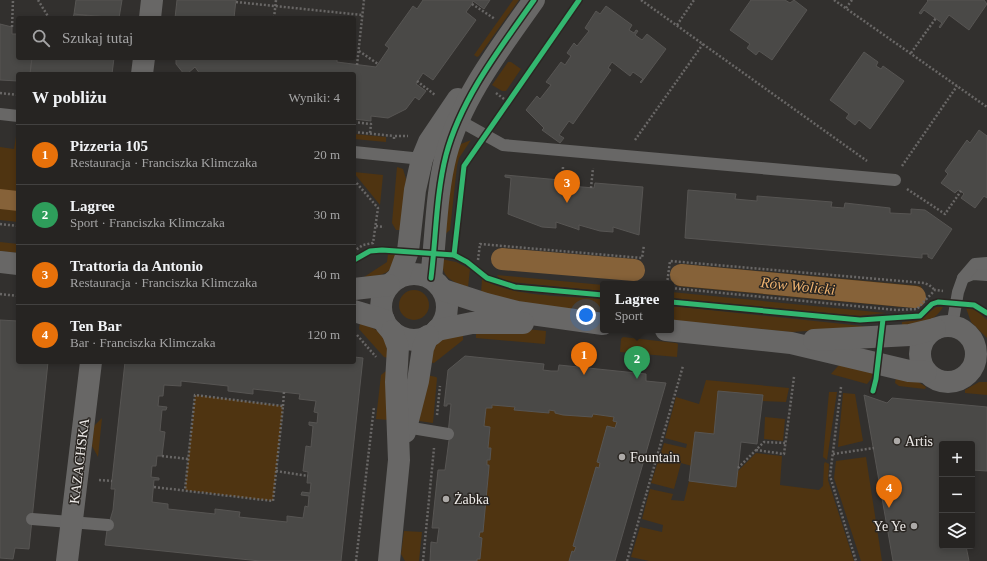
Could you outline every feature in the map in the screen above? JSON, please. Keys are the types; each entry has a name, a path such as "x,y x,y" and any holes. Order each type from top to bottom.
{"street":[{"path":"150,16 152,0"},
{"path":"398,460 418,381 422,348 445,318 447,304 437,284 444,169 448,148 478,80 534,0"},
{"path":"142,72 144,60"},
{"path":"388,561 398,460 396,382 398,347 381,308 383,296 393,282 408,251 415,190 422,160 429,142 456,101 478,80"},
{"path":"0,262 16,264"},
{"path":"356,289 393,282 408,274 420,274 437,284 486,304 517,312 597,324"},
{"path":"356,312 388,326 409,339 465,324 485,322 562,325 597,324"},
{"path":"674,331 791,343 910,335 944,328 965,332 980,344 975,358 979,372 957,381 949,382 936,380 926,372 922,365 920,348 923,341 944,328"},
{"path":"791,343 824,355 909,371 926,372"},
{"name":"KAZACHSKA","path":"67,561 91,364"}],"lane":[{"path":"0,114 16,116"},
{"path":"460,121 503,145 894,180"},
{"path":"356,152 422,160"},
{"path":"944,328 963,278 975,264 987,263"},
{"path":"963,278 973,274 987,275"},
{"path":"406,427 448,434"},
{"path":"32,519 108,525"}],"path":[{"path":"12,27 13,0"},
{"path":"38,0 48,16"},
{"path":"274,16 276,0"},
{"path":"358,65 364,0"},
{"path":"641,0 894,180 945,214 961,191"},
{"path":"677,25 694,0"},
{"path":"834,0 987,107"},
{"path":"846,8 852,0"},
{"path":"236,2 362,15"},
{"path":"472,4 495,19"},
{"path":"910,53 936,18"},
{"path":"624,156 703,44"},
{"path":"359,51 378,64"},
{"path":"418,81 441,99"},
{"path":"894,180 957,86"},
{"path":"0,93 16,95"},
{"path":"356,122 371,124 370,133"},
{"path":"356,132 394,136"},
{"path":"356,182 378,208 373,243 363,245 356,250"},
{"path":"0,224 16,226"},
{"path":"376,226 384,227"},
{"path":"478,260 480,244 642,258 644,245"},
{"path":"667,281 670,261 924,283 935,290 949,291"},
{"path":"674,288 896,310 917,309 935,290"},
{"path":"0,294 16,296"},
{"path":"356,334 378,359"},
{"path":"627,561 683,366"},
{"path":"756,450 784,454 794,377"},
{"path":"423,561 440,385"},
{"path":"840,387 830,476 856,561"},
{"path":"154,487 273,501 284,392"},
{"path":"185,490 195,394 283,406"},
{"path":"356,561 374,406"},
{"path":"738,468 764,442 785,443"},
{"path":"833,454 874,448"},
{"path":"162,456 188,459"},
{"path":"276,471 308,476"},
{"path":"99,480 112,481"}],"shaded area":[{"path":"513,0 519,0 479,56 477,57 474,55"},
{"path":"508,62 511,62 521,69 506,91 502,91 492,85"},
{"path":"356,134 386,137 386,142 356,139"},
{"path":"16,136 16,222 0,220 0,147 14,149"},
{"path":"471,140 459,158 450,230 443,236 452,161 461,144"},
{"path":"397,167 403,169 406,179 401,230 396,230 392,223"},
{"path":"356,172 383,175 380,205 356,175"},
{"path":"0,189 16,191 16,211 0,209"},
{"path":"0,242 16,244 16,253 0,251"},
{"path":"388,254 398,254 392,266 386,273 377,276 364,277 387,262"},
{"path":"441,259 456,262 470,269 468,287 453,281 446,275"},
{"path":"679,264 921,286 924,296 913,307 902,307 677,286 671,279 673,269"},
{"path":"497,275 600,285 600,291 510,282 498,277"},
{"path":"482,279 494,285 541,295 600,299 600,313 548,308 481,293"},
{"path":"414,290 425,294 429,305 425,316 414,320 403,316 399,305 403,294"},
{"path":"674,292 886,313 859,316 674,298"},
{"path":"674,306 872,327 791,332 674,320"},
{"path":"936,307 943,307 931,320 902,326 902,322 919,320"},
{"path":"966,308 976,310 987,320 987,338 971,322"},
{"path":"360,323 373,328 381,334 386,344 388,358 384,357 359,329"},
{"path":"526,329 546,331 545,344 476,338 476,333"},
{"path":"463,334 463,340 434,363 429,362 434,347 439,340 442,338"},
{"path":"623,337 676,343 678,344 677,357 620,352 621,339"},
{"path":"839,365 874,371 867,384 831,374"},
{"path":"386,371 389,420 376,419 381,375"},
{"path":"427,375 437,378 433,423 419,421"},
{"path":"896,377 917,381 926,387 925,389 899,386 895,383"},
{"path":"706,380 789,388 786,402 761,401 718,391 714,434 695,433 692,466 681,463 674,489 651,483 664,443 686,448 687,444 665,438 676,397 699,404"},
{"path":"979,382 987,382 987,395 965,393 965,390"},
{"path":"829,392 837,392 827,460 823,457"},
{"path":"843,393 855,394 863,441 838,447"},
{"path":"195,395 283,406 273,501 185,490"},
{"path":"492,405 515,407 515,410 549,413 549,410 555,411 555,413 592,417 593,414 614,417 613,421 617,422 599,468 596,467 573,546 576,547 574,552 572,551 569,561 477,561 477,559 480,559 482,538 479,537 480,532 483,532 489,467 489,465 487,465 487,460 490,460 491,449 488,448 490,427 484,426 486,408 492,408"},
{"path":"765,417 785,419 783,441 764,439"},
{"path":"102,418 98,457 92,446 94,426"},
{"path":"756,453 782,456 780,485 819,490 823,486 824,464 825,462 829,464 828,480 854,561 649,561 631,557 640,527 662,532 663,525 642,519 650,489 673,494 671,500 684,501 689,481 736,487 738,471"},
{"path":"866,457 882,561 861,561 834,478 836,461"},
{"path":"404,531 422,532 419,561 405,561 401,554"}],"building":[{"path":"76,0 122,0 119,16 74,14"},
{"path":"177,0 236,0 234,16 175,16"},
{"path":"423,0 490,0 484,9 473,1 466,12 476,20 433,80 423,73 416,84 426,91 419,100 415,97 406,109 388,118 371,116 371,121 356,119 356,72 199,72 195,67 189,72 182,72 176,64 176,60 337,60 337,62 376,67 389,48 385,45 413,6 417,9"},
{"path":"751,0 785,0 790,3 794,0 807,10 772,60 759,51 756,55 747,48 750,44 730,30"},
{"path":"927,0 984,0 987,4 969,30 949,15 940,28 939,27 942,23 924,10 921,14 919,13 928,1"},
{"path":"606,6 632,25 629,30 634,33 636,30 638,31 635,35 642,40 647,34 666,49 641,83 640,82 643,79 633,72 630,76 612,62 608,68 611,70 573,124 569,121 559,135 564,138 560,143 542,130 544,128 526,110 537,96 540,99 551,85 546,82 561,62 565,65 571,56 567,53 574,43 577,46 589,31 585,28 596,11 600,14"},
{"path":"74,14 90,16 74,16"},
{"path":"0,24 12,27 12,34 16,34 16,60 32,60 30,72 16,72 16,81 0,80"},
{"path":"864,52 878,62 876,66 881,69 883,66 904,81 870,129 859,120 855,125 846,118 849,114 830,100"},
{"path":"32,60 114,60 112,72 30,72"},
{"path":"979,130 987,136 987,198 984,196 975,208 961,198 964,194 961,191 958,190 955,193 941,183 948,174 945,171 967,140 970,143"},
{"path":"505,175 560,180 559,185 594,188 595,183 643,187 639,235 613,227 613,232 600,231 579,225 579,230 556,222 556,228 542,227 508,214 511,178 505,177"},
{"path":"688,190 736,194 735,199 757,201 757,196 832,202 831,207 844,208 845,203 890,208 890,213 911,214 911,209 925,210 952,229 932,259 928,257 928,254 922,254 922,258 685,238"},
{"path":"0,320 16,321 16,364 48,364 29,549 15,548 13,559 0,558"},
{"name":"Fountain","path":"465,356 544,364 543,370 551,371 558,371 559,365 646,374 646,381 666,383 615,561 569,561 572,551 574,552 576,547 573,546 596,467 599,468 600,463 597,462 607,426 615,428 617,422 613,421 614,417 593,414 592,417 563,415 549,410 549,413 514,410 515,407 492,405 492,408 486,408 484,426 490,427 488,448 491,448 490,460 487,460 487,465 489,465 489,467 483,532 480,532 479,537 482,538 480,559 477,559 477,561 430,561 431,542 437,543 439,528 432,528 438,470 445,470 449,440 448,434 451,404 444,406 448,370"},
{"path":"356,357 363,358 341,561 260,561 105,545 107,530 113,510 115,489 111,489 125,364 356,364","holes":["181,381 228,386 228,391 253,394 253,389 300,394 299,399 316,401 314,412 318,413 317,423 309,422 309,425 313,426 311,447 306,446 303,471 308,472 307,483 311,483 310,493 302,492 301,495 309,496 308,507 305,506 303,518 287,516 287,522 239,517 240,512 215,509 215,514 168,509 168,504 152,502 154,480 159,480 159,478 151,477 152,466 156,466 157,456 162,456 165,432 160,431 162,410 166,410 167,407 158,406 159,396 163,396 164,385 181,386"]},
{"path":"718,391 763,395 757,444 741,442 736,487 689,481 695,432 714,434"},
{"path":"864,395 887,403 892,398 987,407 987,471 975,470 975,441 939,441 939,549 967,549 969,561 893,561"}],"waterway":[{"name":"Rów Wolicki","path":"502,259 634,270"},
{"name":"Rów Wolicki","path":"681,275 915,297"}],"cycle path":[{"path":"431,278 440,185 446,155 453,134 461,113 483,74 534,0"},
{"path":"454,255 464,166 579,0"},
{"path":"356,259 370,251 382,250 454,255 467,262 487,278 515,287 600,295"},
{"path":"674,302 860,320 920,316 932,304 938,302 974,305 987,313"},
{"path":"873,391 876,379 883,319"}],"place":[{"name":"Trattoria da Antonio","path":"567,203"},
{"name":"Pizzeria 105","path":"584,375"},
{"name":"Lagree","path":"637,379"},
{"name":"Artis","path":"897,441"},
{"name":"Fountain","path":"622,457"},
{"name":"Żabka","path":"446,499"},
{"name":"Ten Bar","path":"889,508"},
{"name":"Ye Ye","path":"914,526"}]}
